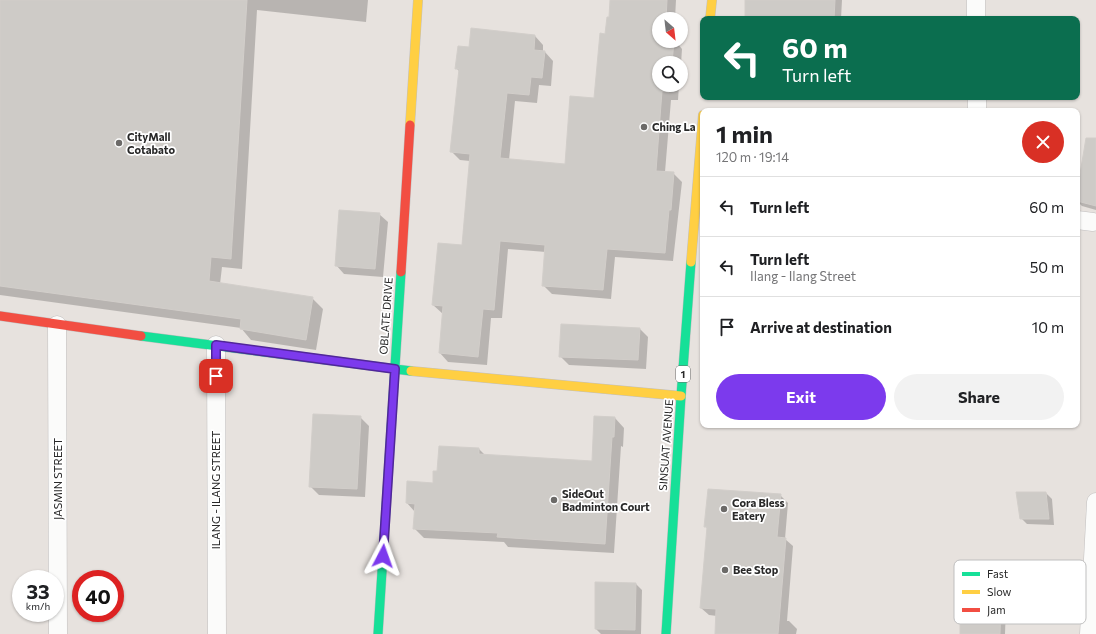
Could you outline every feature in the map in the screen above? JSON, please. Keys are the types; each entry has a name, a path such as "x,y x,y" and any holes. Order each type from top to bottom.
{"street":[{"name":"OBLATE DRIVE","path":"378,634 418,0"},
{"path":"710,16 712,0"},
{"path":"976,0 976,16"},
{"name":"SINSUAT AVENUE","path":"666,634 681,396 700,152"},
{"path":"0,316 57,325 395,369 681,396"},
{"name":"JASMIN STREET","path":"57,325 58,634"},
{"name":"ILANG - ILANG STREET","path":"216,345 217,634"},
{"path":"1089,634 1096,502"}],"building":[{"name":"CityMall Cotabato","path":"0,0 247,0 231,259 211,257 209,281 313,297 306,340 240,329 241,319 0,286"},
{"path":"610,0 667,0 666,12 652,12 652,48 673,48 673,56 652,56 652,92 662,92 656,171 674,172 671,210 669,210 665,253 607,249 603,290 542,286 545,245 500,241 494,310 483,309 478,357 439,353 443,306 432,305 438,243 462,245 470,154 450,152 459,69 455,69 458,46 469,47 471,28 535,35 534,50 545,51 542,78 531,77 529,95 507,93 500,158 565,164 570,96 594,98 600,33 605,34 607,17 609,17"},
{"path":"745,0 835,0 834,16 745,16"},
{"path":"1086,138 1096,138 1096,206 1080,202 1080,174"},
{"path":"339,210 380,213 375,269 335,266"},
{"path":"561,324 640,328 638,360 559,357"},
{"path":"313,414 361,416 357,489 309,487"},
{"path":"594,416 615,417 614,437 612,437 605,544 497,537 498,533 413,529 415,504 406,503 407,481 433,483 433,471 437,471 439,446 479,448 479,454 592,461"},
{"path":"708,489 781,494 777,537 786,538 778,634 715,634 716,609 700,608 707,527 704,527"},
{"path":"1016,492 1046,492 1049,519 1020,519"},
{"path":"595,582 636,583 635,630 595,629"},
{"path":"960,624 1000,624 1000,634 960,634"}],"traffic: fast":[{"path":"666,634 691,262"},
{"path":"378,634 401,272"},
{"path":"141,336 411,371"}],"traffic: slow":[{"path":"410,125 418,0"},
{"path":"710,16 712,0"},
{"path":"691,262 700,152"},
{"path":"411,371 681,396"}],"traffic: jam":[{"path":"401,272 410,125"},
{"path":"0,316 141,336"}],"place":[{"name":"Ching La","path":"644,127"},
{"name":"CityMall Cotabato","path":"119,143"},
{"name":"SideOut Badminton Court","path":"554,500"},
{"name":"Cora Bless Eatery","path":"724,509"},
{"name":"Bee Stop","path":"725,570"}],"route":[{"path":"216,376 216,345 395,369 383,556"}]}
